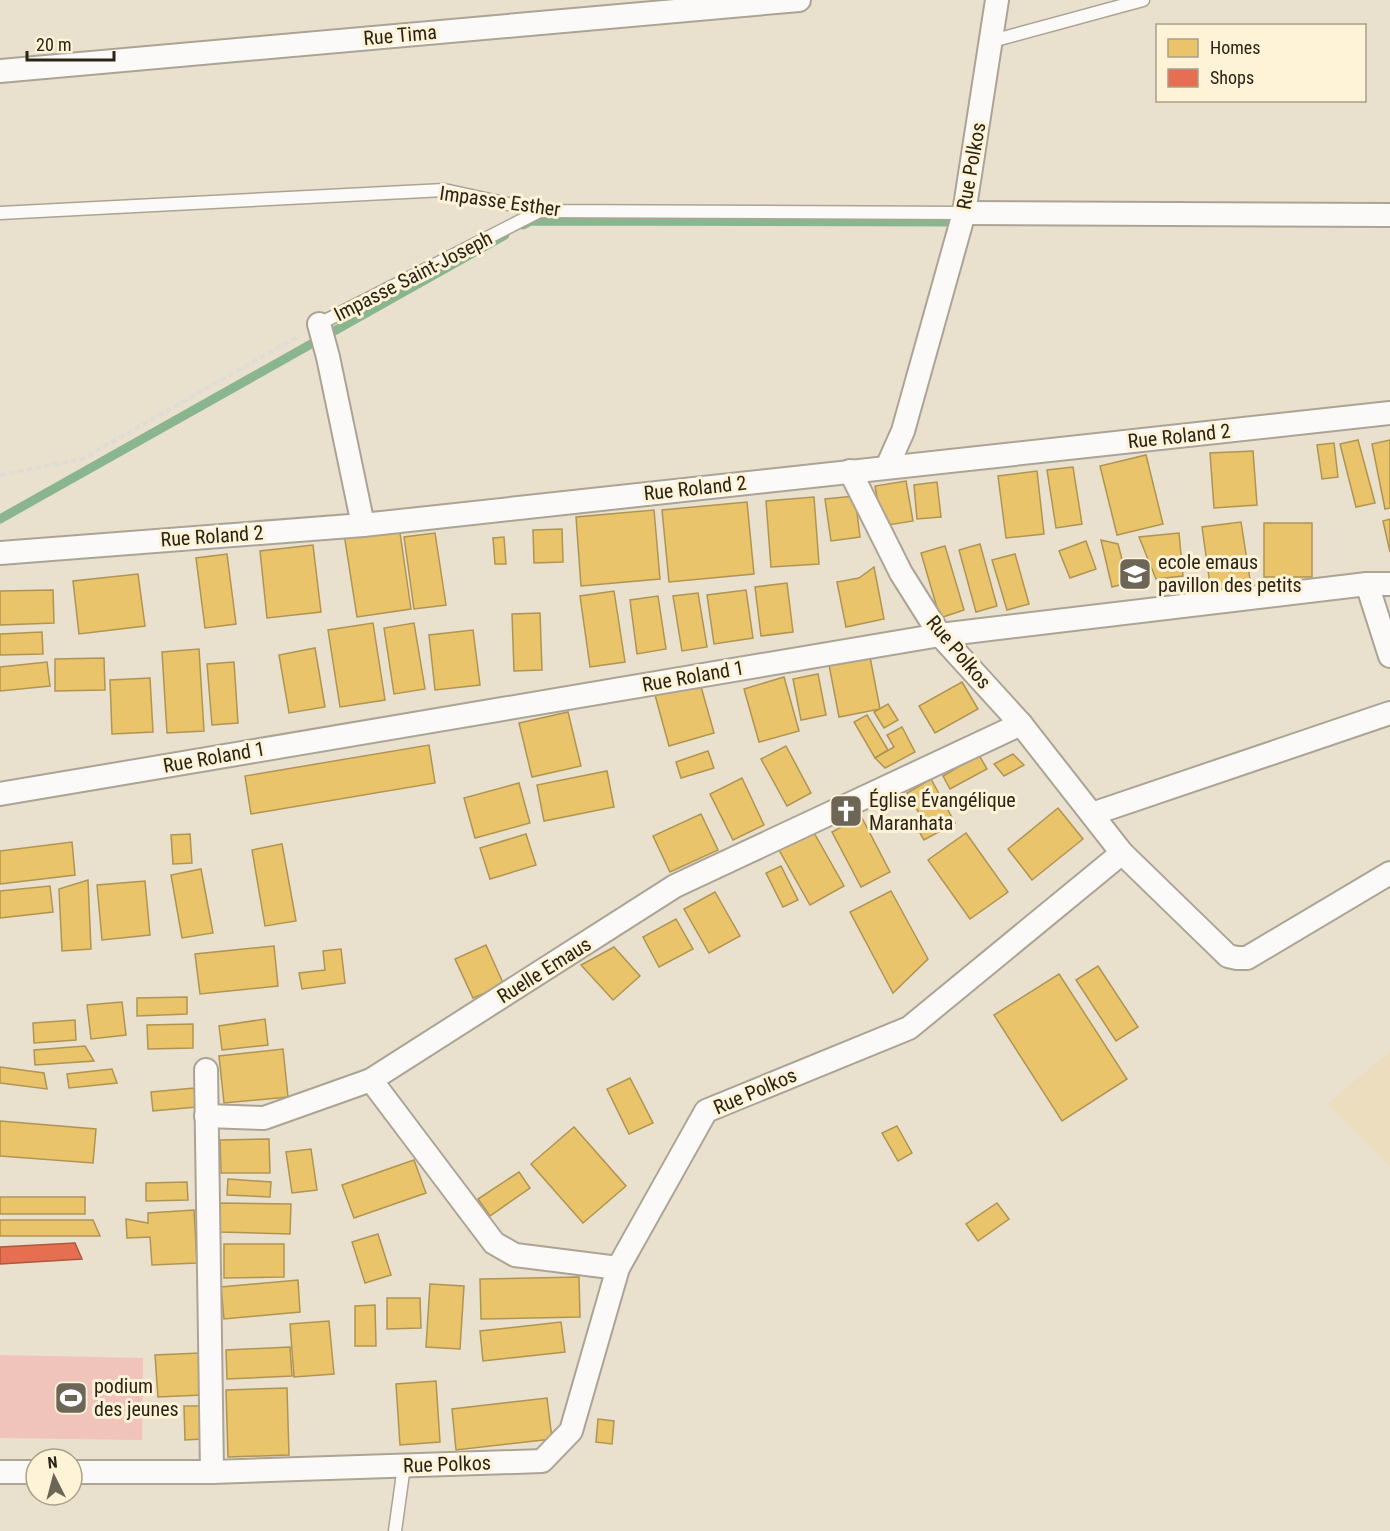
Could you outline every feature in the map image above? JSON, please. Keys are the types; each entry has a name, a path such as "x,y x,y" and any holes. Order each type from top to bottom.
{"street":[{"name":"Rue Tima","path":"0,71 800,0"},
{"name":"Rue Polkos","path":"887,467 903,431 962,220 997,0"},
{"path":"962,220 1390,215"},
{"path":"319,324 363,525"},
{"name":"Rue Roland 2","path":"0,553 363,525 1390,413"},
{"name":"Rue Polkos","path":"84,1472 213,1472 542,1461 571,1431 618,1268 706,1111 909,1028 1122,853 1021,724 940,635 901,573 850,471"},
{"path":"1367,584 1390,656"},
{"name":"Rue Roland 1","path":"0,794 940,635 1367,584 1390,584"},
{"path":"1092,814 1390,713"},
{"name":"Ruelle Emaus","path":"206,1116 264,1118 371,1080 675,886 1021,724"},
{"path":"1122,853 1228,956 1237,958 1246,958 1390,873"},
{"path":"206,1070 213,1472"},
{"path":"371,1080 494,1243 515,1255 618,1268"},
{"path":"0,1472 24,1472"}],"lane":[{"path":"992,41 1143,0"},
{"name":"Impasse Esther","path":"0,213 444,190 540,211 962,220"},
{"name":"Impasse Saint-Joseph","path":"319,324 540,211"},
{"path":"395,1531 404,1466"}],"path":[{"path":"0,475 82,459 319,324"}],"shaded area":[{"path":"1390,1052 1390,1167 1327,1104"},
{"name":"podium des jeunes","path":"0,1355 143,1358 142,1440 0,1438"}],"building: Homes":[{"path":"1358,440 1375,503 1356,507 1340,444"},
{"path":"1390,440 1390,508 1385,509 1372,444"},
{"path":"1334,443 1338,477 1322,479 1317,445"},
{"path":"1253,451 1257,505 1214,508 1210,453"},
{"path":"1146,455 1163,524 1117,535 1100,466"},
{"path":"1073,467 1082,524 1056,528 1047,470"},
{"path":"1037,471 1044,534 1006,538 998,476"},
{"path":"906,481 913,521 882,526 875,486"},
{"path":"937,482 941,517 917,519 914,485"},
{"path":"855,496 860,537 831,541 825,499"},
{"path":"814,497 819,564 771,567 766,501"},
{"path":"747,502 754,574 669,582 662,510"},
{"path":"654,510 660,579 581,586 576,517"},
{"path":"1390,519 1390,552 1383,521"},
{"path":"1241,522 1251,586 1211,592 1202,527"},
{"path":"1264,523 1312,523 1312,577 1264,577"},
{"path":"399,526 411,609 357,617 344,534"},
{"path":"562,529 563,562 534,563 533,530"},
{"path":"435,533 446,605 414,609 404,537"},
{"path":"1179,533 1183,576 1156,579 1139,537"},
{"path":"504,537 506,564 495,564 493,538"},
{"path":"1101,540 1118,544 1128,583 1112,587"},
{"path":"1086,541 1096,569 1070,578 1059,551"},
{"path":"980,544 997,606 976,612 959,550"},
{"path":"313,545 321,612 267,618 260,551"},
{"path":"945,546 964,610 940,618 921,553"},
{"path":"227,554 236,624 205,628 196,558"},
{"path":"1015,554 1029,604 1007,610 992,560"},
{"path":"874,567 884,619 846,627 837,582 859,578"},
{"path":"138,574 145,626 79,634 73,581"},
{"path":"787,583 793,632 761,636 755,587"},
{"path":"53,590 54,623 0,625 0,591"},
{"path":"746,590 753,638 714,644 707,595"},
{"path":"614,591 625,662 590,667 580,596"},
{"path":"698,593 707,647 682,651 673,596"},
{"path":"658,596 666,649 637,654 630,600"},
{"path":"540,613 542,670 514,671 512,614"},
{"path":"373,623 385,700 340,707 328,630"},
{"path":"414,623 425,689 394,694 384,628"},
{"path":"473,630 480,685 435,690 429,635"},
{"path":"42,632 43,654 0,655 0,634"},
{"path":"315,648 325,707 289,713 279,655"},
{"path":"199,649 204,731 167,733 162,652"},
{"path":"870,657 880,709 839,717 829,665"},
{"path":"104,658 105,690 55,691 55,659"},
{"path":"47,662 50,686 0,691 0,667"},
{"path":"234,662 238,723 212,725 207,664"},
{"path":"818,674 826,715 801,720 793,679"},
{"path":"784,677 799,731 759,742 744,689"},
{"path":"150,678 153,732 112,734 110,680"},
{"path":"962,682 978,709 935,733 919,706"},
{"path":"700,683 714,733 669,746 655,695"},
{"path":"888,704 898,720 884,728 874,712"},
{"path":"568,712 581,766 532,777 519,723"},
{"path":"867,715 888,750 875,758 854,722"},
{"path":"902,727 915,752 885,768 875,758 894,747 887,735"},
{"path":"429,745 435,783 251,814 245,776"},
{"path":"786,746 811,793 787,806 761,759"},
{"path":"708,751 714,768 681,778 676,762"},
{"path":"1013,754 1024,765 1004,776 994,764"},
{"path":"979,755 987,769 950,789 943,776"},
{"path":"607,771 614,807 544,821 537,785"},
{"path":"742,778 764,825 733,840 710,794"},
{"path":"931,779 955,823 924,840 917,828 925,823 907,793"},
{"path":"519,783 530,823 475,838 464,798"},
{"path":"1058,808 1083,839 1032,880 1008,849"},
{"path":"701,814 718,850 670,872 653,836"},
{"path":"861,816 890,872 861,887 832,832"},
{"path":"813,831 844,886 810,905 779,850"},
{"path":"966,833 1008,892 970,919 928,860"},
{"path":"190,834 192,863 173,864 171,835"},
{"path":"526,834 536,865 490,879 480,848"},
{"path":"72,842 75,875 0,884 0,851"},
{"path":"282,844 296,921 265,926 252,850"},
{"path":"781,866 798,900 783,907 766,873"},
{"path":"201,869 213,933 182,938 171,875"},
{"path":"88,880 91,949 62,951 59,889"},
{"path":"145,881 150,935 102,940 97,885"},
{"path":"50,886 53,912 0,918 0,891"},
{"path":"891,891 928,959 893,993 850,912"},
{"path":"715,892 740,936 709,953 684,909"},
{"path":"676,919 693,949 659,967 643,937"},
{"path":"486,945 504,985 473,998 455,959"},
{"path":"274,946 278,986 200,994 195,954"},
{"path":"614,947 640,976 613,1000 581,965"},
{"path":"341,949 345,983 302,989 299,973 325,970 323,951"},
{"path":"1098,966 1138,1027 1116,1041 1076,980"},
{"path":"1059,974 1127,1079 1062,1121 994,1015"},
{"path":"187,997 187,1014 137,1016 137,998"},
{"path":"122,1002 126,1035 91,1039 87,1005"},
{"path":"265,1019 268,1045 222,1050 219,1026"},
{"path":"75,1020 76,1040 34,1043 33,1023"},
{"path":"193,1024 193,1048 148,1049 147,1025"},
{"path":"85,1046 94,1061 35,1065 34,1050"},
{"path":"283,1049 288,1097 224,1103 219,1056"},
{"path":"0,1067 44,1073 47,1089 0,1083"},
{"path":"112,1069 117,1083 69,1088 67,1074"},
{"path":"630,1078 653,1123 629,1134 607,1089"},
{"path":"194,1088 196,1107 153,1111 151,1092"},
{"path":"0,1121 96,1129 93,1163 0,1156"},
{"path":"897,1126 912,1153 898,1161 882,1133"},
{"path":"574,1127 626,1186 583,1223 531,1164"},
{"path":"269,1139 270,1173 221,1173 220,1140"},
{"path":"311,1149 317,1190 292,1193 286,1152"},
{"path":"414,1160 426,1193 354,1218 342,1185"},
{"path":"519,1172 530,1188 490,1216 478,1199"},
{"path":"228,1179 271,1182 270,1197 227,1195"},
{"path":"187,1182 188,1200 146,1201 146,1183"},
{"path":"0,1197 85,1197 85,1214 0,1214"},
{"path":"220,1203 291,1204 290,1234 220,1232"},
{"path":"997,1203 1009,1219 978,1241 966,1224"},
{"path":"194,1210 197,1263 152,1265 150,1237 127,1238 126,1219 148,1223 148,1213"},
{"path":"0,1220 93,1220 100,1236 0,1236"},
{"path":"378,1234 391,1275 365,1283 352,1242"},
{"path":"224,1244 284,1244 284,1277 224,1278"},
{"path":"579,1277 580,1317 481,1319 480,1279"},
{"path":"298,1280 300,1312 224,1319 221,1287"},
{"path":"430,1284 464,1286 460,1349 426,1347"},
{"path":"387,1298 420,1298 421,1328 387,1329"},
{"path":"375,1305 376,1346 355,1346 355,1306"},
{"path":"329,1321 334,1374 294,1377 290,1324"},
{"path":"561,1322 565,1352 483,1361 480,1331"},
{"path":"290,1347 292,1376 227,1379 226,1350"},
{"path":"200,1353 202,1395 158,1397 155,1355"},
{"path":"436,1381 440,1442 400,1445 396,1384"},
{"path":"287,1388 289,1455 228,1457 226,1390"},
{"path":"547,1398 552,1439 456,1450 452,1409"},
{"path":"184,1406 202,1406 202,1439 185,1440"},
{"path":"598,1419 614,1421 612,1444 596,1442"}],"building: Shops":[{"path":"75,1243 82,1259 0,1264 0,1247"}],"waterway":[{"path":"523,225 531,221 961,222"},
{"path":"0,519 505,235"}],"place":[{"name":"ecole emaus pavillon des petits","path":"1135,574"},
{"name":"Église Évangélique Maranhata","path":"846,811"},
{"name":"podium des jeunes","path":"71,1398"}]}
